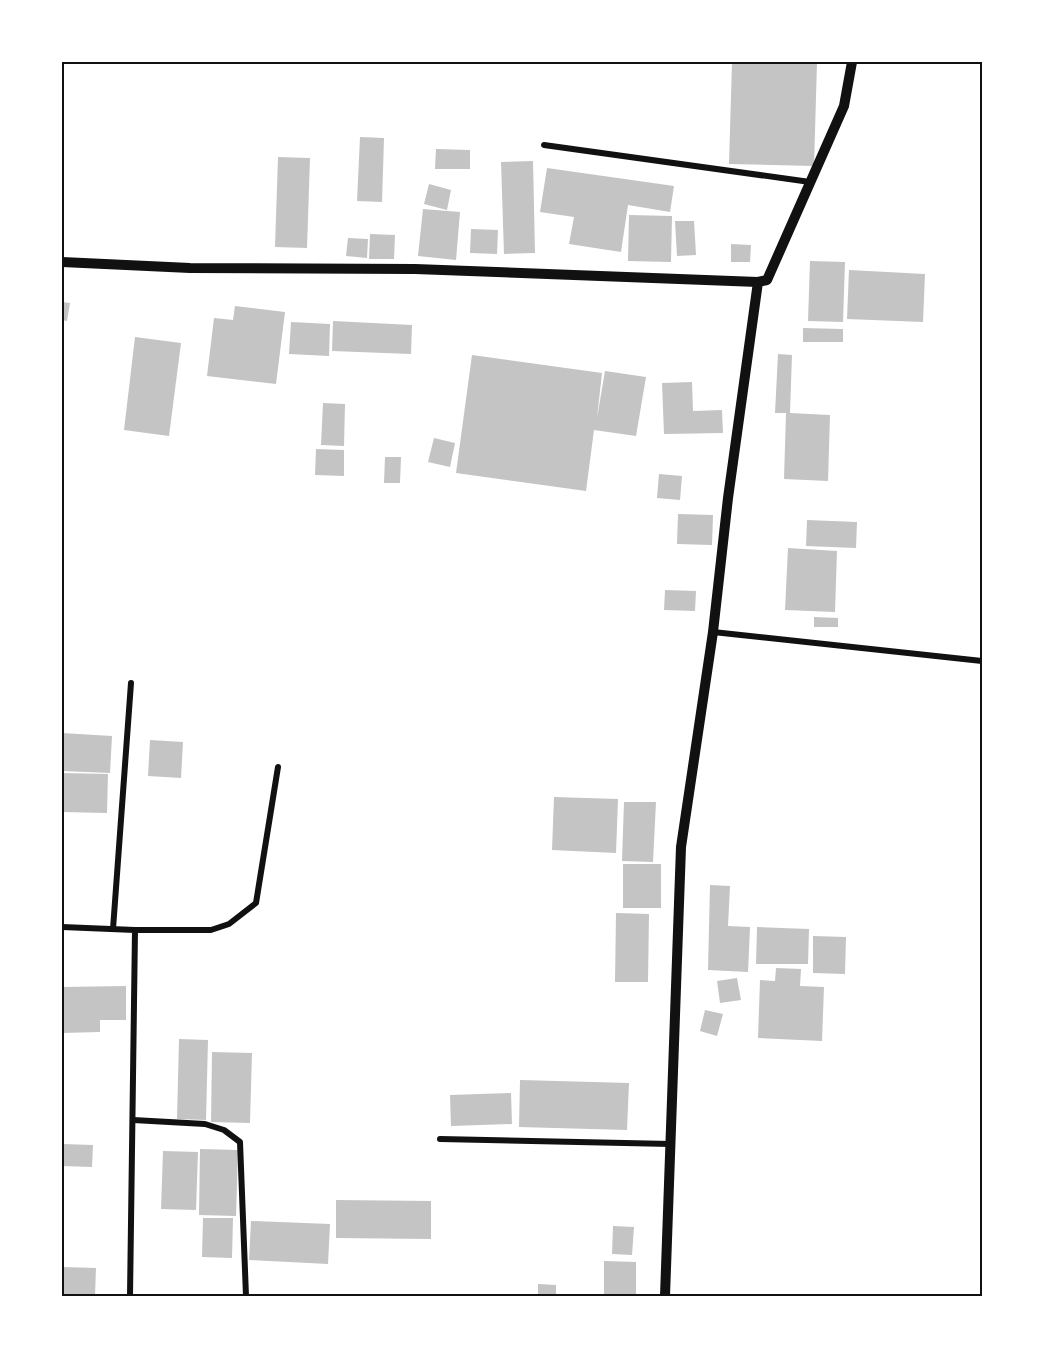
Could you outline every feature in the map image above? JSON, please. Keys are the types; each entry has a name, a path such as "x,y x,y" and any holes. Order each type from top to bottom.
{"street":[{"path":"62,262 190,268 415,269 758,282 767,280 844,106 852,62"},
{"path":"544,145 810,182"},
{"path":"665,1296 681,847 713,632 728,498 758,282"},
{"path":"713,632 982,661"},
{"path":"113,929 131,683"},
{"path":"62,927 211,930 229,924 256,903 278,767"},
{"path":"130,1296 135,930"},
{"path":"133,1120 206,1124 224,1130 240,1142 246,1296"},
{"path":"440,1139 671,1144"}],"building":[{"path":"732,62 817,62 814,166 729,164"},
{"path":"360,137 384,138 382,202 357,201"},
{"path":"436,149 470,150 470,169 435,169"},
{"path":"278,157 310,158 307,248 275,247"},
{"path":"533,161 535,253 504,254 501,162"},
{"path":"547,168 674,186 670,212 628,205 621,252 569,244 574,217 540,212"},
{"path":"429,184 451,190 447,210 424,204"},
{"path":"423,209 460,212 456,260 418,256"},
{"path":"629,215 672,216 671,262 628,261"},
{"path":"675,221 694,221 696,255 677,256"},
{"path":"471,229 498,230 497,254 470,253"},
{"path":"370,234 395,235 394,259 369,259"},
{"path":"348,238 368,239 367,258 346,256"},
{"path":"731,244 751,245 750,262 731,262"},
{"path":"810,261 845,262 843,322 808,321"},
{"path":"849,270 925,274 923,322 847,319"},
{"path":"62,302 70,303 67,321 62,320"},
{"path":"235,306 285,312 276,384 207,376 214,318 233,320"},
{"path":"333,321 412,325 411,354 332,351"},
{"path":"291,322 330,324 329,356 289,354"},
{"path":"803,328 843,329 843,342 803,342"},
{"path":"135,337 181,343 169,436 124,430"},
{"path":"778,354 792,355 790,413 830,415 828,481 784,479 786,413 775,413"},
{"path":"472,355 602,373 597,418 605,371 646,377 636,436 594,430 586,491 456,473"},
{"path":"692,382 693,411 722,410 723,433 664,434 662,383"},
{"path":"323,403 345,404 344,446 321,445"},
{"path":"434,438 455,443 450,467 428,462"},
{"path":"316,449 344,450 344,476 315,475"},
{"path":"385,457 401,457 400,483 384,483"},
{"path":"659,474 682,476 680,500 657,498"},
{"path":"678,514 713,515 712,545 677,544"},
{"path":"807,520 857,522 856,548 806,546"},
{"path":"788,548 837,551 835,612 785,610"},
{"path":"665,590 696,591 695,611 664,610"},
{"path":"814,617 838,618 838,627 814,627"},
{"path":"62,733 112,736 110,773 62,771"},
{"path":"150,740 183,742 181,778 148,776"},
{"path":"62,773 108,774 107,813 62,812"},
{"path":"554,797 618,799 616,853 552,850"},
{"path":"624,802 656,802 653,862 622,861"},
{"path":"623,864 661,864 661,908 623,908"},
{"path":"710,885 730,886 728,926 750,927 748,972 708,970"},
{"path":"616,913 649,914 648,982 615,982"},
{"path":"757,927 809,929 808,964 756,964"},
{"path":"813,936 846,937 845,974 813,973"},
{"path":"776,968 801,969 800,986 824,987 822,1041 758,1038 760,980 775,981"},
{"path":"737,978 741,1000 720,1003 717,981"},
{"path":"126,986 126,1020 100,1020 100,1032 62,1033 62,987"},
{"path":"705,1010 723,1014 717,1036 700,1031"},
{"path":"179,1039 208,1040 206,1120 177,1119"},
{"path":"212,1052 252,1053 250,1123 211,1122"},
{"path":"520,1080 629,1083 627,1130 519,1127"},
{"path":"511,1093 512,1124 451,1126 450,1095"},
{"path":"62,1144 93,1145 92,1167 62,1166"},
{"path":"200,1149 238,1150 236,1216 199,1215"},
{"path":"163,1151 198,1152 196,1210 161,1209"},
{"path":"336,1200 431,1201 431,1239 336,1238"},
{"path":"203,1218 233,1218 232,1258 202,1257"},
{"path":"251,1221 330,1224 328,1264 249,1260"},
{"path":"613,1226 634,1227 632,1255 612,1254"},
{"path":"604,1261 636,1262 636,1296 604,1296"},
{"path":"62,1267 96,1268 95,1296 62,1296"},
{"path":"538,1284 556,1285 556,1296 538,1296"}]}
